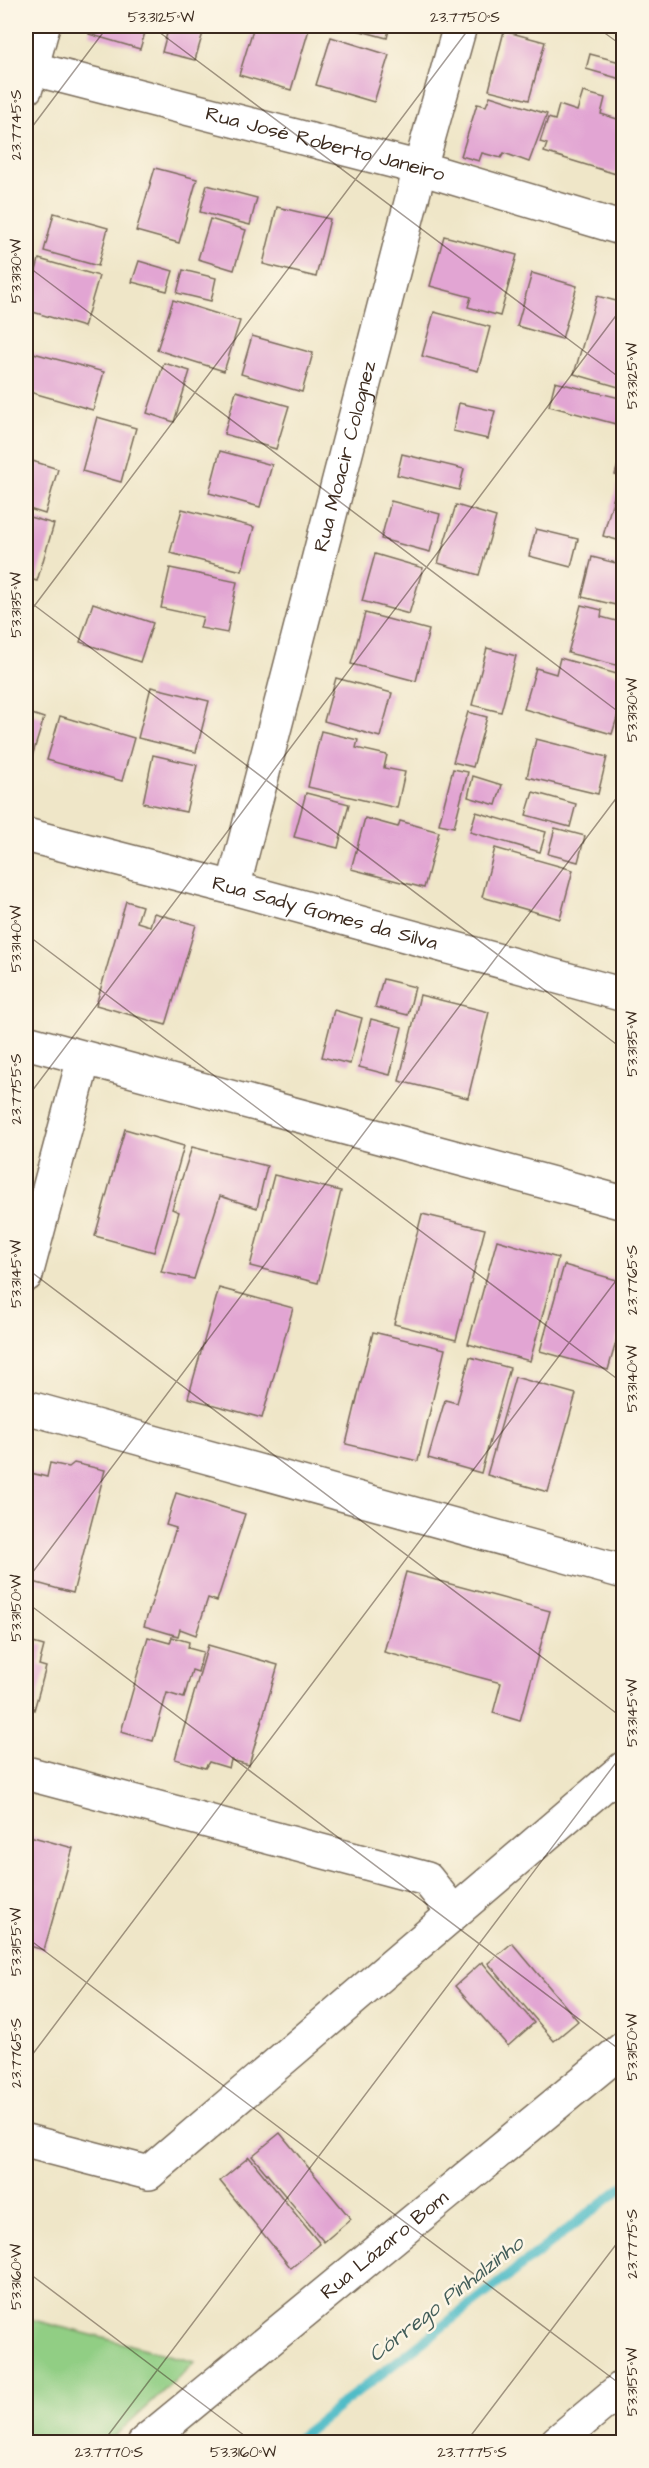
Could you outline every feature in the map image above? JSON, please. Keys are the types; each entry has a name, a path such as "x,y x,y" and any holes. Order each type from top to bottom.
{"street":[{"path":"27,74 43,26"},
{"name":"Rua Moacir Colognez","path":"233,888 420,168 460,26"},
{"name":"Rua José Roberto Janeiro","path":"27,74 420,168 624,229"},
{"name":"Rua Sady Gomes da Silva","path":"26,835 623,992"},
{"path":"26,1042 624,1203"},
{"path":"26,1275 84,1058"},
{"path":"26,1407 624,1572"},
{"path":"26,2141 149,2173 624,1768"},
{"path":"26,1773 426,1879 454,1913"},
{"name":"Rua Lázaro Bom","path":"145,2442 624,2048"},
{"path":"557,2442 624,2386"}],"green space":[{"path":"26,2318 195,2362 108,2442 26,2442"}],"building":[{"path":"91,26 147,26 140,49 89,34"},
{"path":"169,26 205,26 195,60 162,52"},
{"path":"254,26 310,26 291,90 239,75"},
{"path":"342,26 390,26 387,38"},
{"path":"504,31 545,42 529,100 489,90"},
{"path":"331,37 389,55 374,102 316,85"},
{"path":"590,54 624,63 624,80 586,69"},
{"path":"583,92 605,98 601,114 624,121 624,148 616,174 544,152 547,144 540,142 548,118 555,120 559,105 577,111"},
{"path":"490,96 547,114 529,162 504,153 501,158 482,153 479,161 461,156 477,104 486,106"},
{"path":"155,168 197,179 179,243 136,231"},
{"path":"207,185 257,198 250,225 200,212"},
{"path":"277,207 330,219 316,277 263,264"},
{"path":"54,213 108,228 98,266 44,251"},
{"path":"210,219 246,230 234,270 198,259"},
{"path":"444,236 517,255 500,316 468,307 471,297 430,286"},
{"path":"39,259 99,276 84,327 26,310"},
{"path":"139,261 173,271 167,291 132,282"},
{"path":"183,270 216,278 211,301 177,293"},
{"path":"532,273 577,286 562,339 517,326"},
{"path":"597,296 624,303 622,388 574,374"},
{"path":"173,300 240,321 224,371 157,350"},
{"path":"434,312 490,327 478,371 422,356"},
{"path":"252,336 313,353 302,392 241,374"},
{"path":"26,351 104,372 93,410 26,391"},
{"path":"164,363 190,371 174,422 147,413"},
{"path":"555,382 624,399 623,426 549,406"},
{"path":"236,391 289,406 276,449 224,434"},
{"path":"459,403 495,411 488,439 453,431"},
{"path":"97,417 136,428 121,482 82,471"},
{"path":"624,446 624,478 615,475"},
{"path":"220,451 272,465 260,507 209,493"},
{"path":"402,454 464,469 459,490 397,475"},
{"path":"26,459 58,469 45,514 26,508"},
{"path":"617,486 624,488 624,542 603,536"},
{"path":"391,501 440,514 430,552 381,539"},
{"path":"456,505 496,517 479,575 438,563"},
{"path":"182,509 254,527 242,571 170,553"},
{"path":"26,516 54,524 37,581 26,578"},
{"path":"536,529 578,539 571,567 529,556"},
{"path":"375,554 423,568 409,614 362,601"},
{"path":"592,557 624,565 624,607 582,597"},
{"path":"170,568 237,582 227,633 200,628 203,617 161,608"},
{"path":"93,603 153,623 140,662 80,642"},
{"path":"581,605 602,610 601,617 624,623 624,667 568,653"},
{"path":"365,613 429,630 416,681 351,664"},
{"path":"487,648 516,656 501,712 472,705"},
{"path":"560,658 624,676 624,695 612,734 524,709 536,668 556,674"},
{"path":"336,678 392,693 380,737 324,721"},
{"path":"151,687 209,701 196,752 138,738"},
{"path":"26,712 44,718 31,760 26,758"},
{"path":"468,712 487,717 473,767 453,762"},
{"path":"60,716 134,738 122,781 47,760"},
{"path":"321,731 358,740 356,748 387,755 384,768 405,772 397,808 308,787"},
{"path":"536,739 607,757 598,794 527,777"},
{"path":"153,755 197,765 186,812 143,803"},
{"path":"453,769 468,772 454,827 439,824"},
{"path":"473,776 502,785 496,805 468,797"},
{"path":"533,792 576,804 570,827 526,815"},
{"path":"306,793 349,804 338,848 294,837"},
{"path":"476,812 546,832 540,852 470,832"},
{"path":"365,818 398,827 400,821 439,832 424,888 351,869"},
{"path":"555,828 585,836 578,862 548,854"},
{"path":"495,848 573,870 560,919 482,897"},
{"path":"126,901 142,906 137,922 150,926 154,913 196,925 166,1025 96,1005"},
{"path":"383,979 415,987 408,1015 375,1007"},
{"path":"420,995 489,1012 468,1098 399,1081"},
{"path":"334,1010 362,1018 350,1064 322,1057"},
{"path":"371,1019 402,1027 390,1075 359,1067"},
{"path":"125,1129 184,1146 154,1252 95,1236"},
{"path":"192,1147 267,1166 257,1208 220,1196 194,1279 161,1272 179,1212 172,1209"},
{"path":"274,1175 341,1191 318,1283 250,1266"},
{"path":"422,1214 485,1229 456,1340 394,1324"},
{"path":"497,1240 558,1258 530,1361 468,1344"},
{"path":"564,1265 624,1282 624,1314 608,1370 540,1351"},
{"path":"219,1288 293,1308 262,1418 188,1398"},
{"path":"373,1332 445,1349 418,1461 346,1444"},
{"path":"470,1357 510,1368 481,1473 428,1458 445,1400 457,1403"},
{"path":"515,1377 576,1394 548,1492 487,1475"},
{"path":"50,1463 69,1467 74,1463 105,1470 73,1593 26,1580 27,1472 47,1477"},
{"path":"176,1493 245,1514 217,1601 208,1598 196,1635 180,1629 178,1636 144,1626 176,1528 166,1525"},
{"path":"406,1572 550,1611 520,1721 493,1713 501,1683 384,1652"},
{"path":"26,1610 33,1612 26,1636"},
{"path":"148,1637 170,1643 172,1637 189,1642 188,1648 203,1652 198,1672 192,1670 184,1698 167,1693 153,1741 121,1732"},
{"path":"26,1641 44,1646 39,1665 46,1667 34,1710 26,1708"},
{"path":"208,1645 278,1665 249,1765 231,1760 229,1768 209,1762 205,1768 175,1759"},
{"path":"26,1835 73,1848 44,1950 26,1945"},
{"path":"512,1943 578,2021 554,2041 488,1963"},
{"path":"482,1962 534,2023 508,2046 455,1986"},
{"path":"280,2133 351,2219 324,2242 252,2156"},
{"path":"249,2157 320,2244 291,2268 220,2181"}],"waterway":[{"name":"Córrego Pinhalzinho","path":"293,2442 624,2186"}]}
